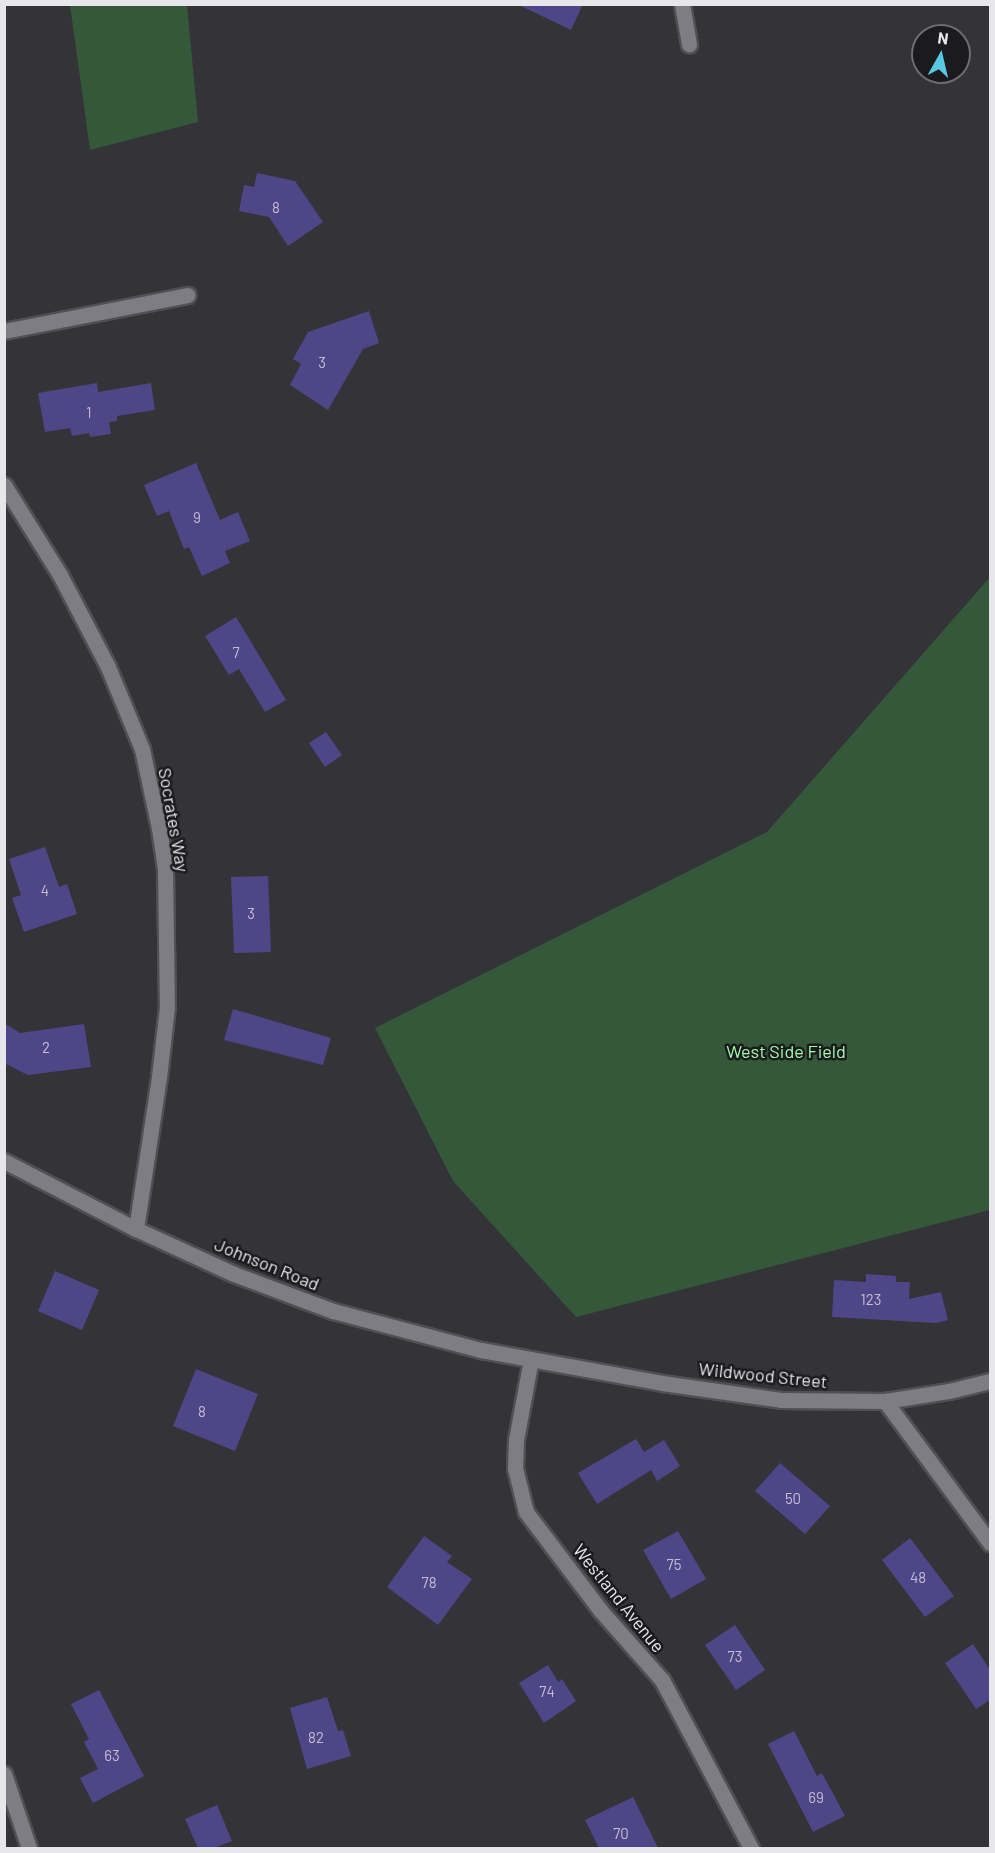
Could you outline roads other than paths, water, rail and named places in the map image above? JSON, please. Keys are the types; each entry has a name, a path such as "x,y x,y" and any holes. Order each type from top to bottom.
{"street":[{"path":"682,4 689,44"},
{"path":"4,331 187,295"},
{"name":"Socrates Way","path":"4,485 60,574 108,667 142,749 159,828 165,868 166,1007 159,1077 136,1229"},
{"name":"Johnson Road","path":"4,1161 136,1229 234,1274 333,1311 481,1350 531,1359"},
{"name":"Wildwood Street","path":"531,1359 781,1400 885,1401 948,1391 990,1381"},
{"name":"Westland Avenue","path":"531,1359 516,1440 515,1468 526,1512 600,1610 662,1680 751,1848"},
{"path":"885,1401 990,1543"},
{"path":"4,1774 29,1848"}],"park label":[{"name":"West Side Field","path":"786,1051"}]}
